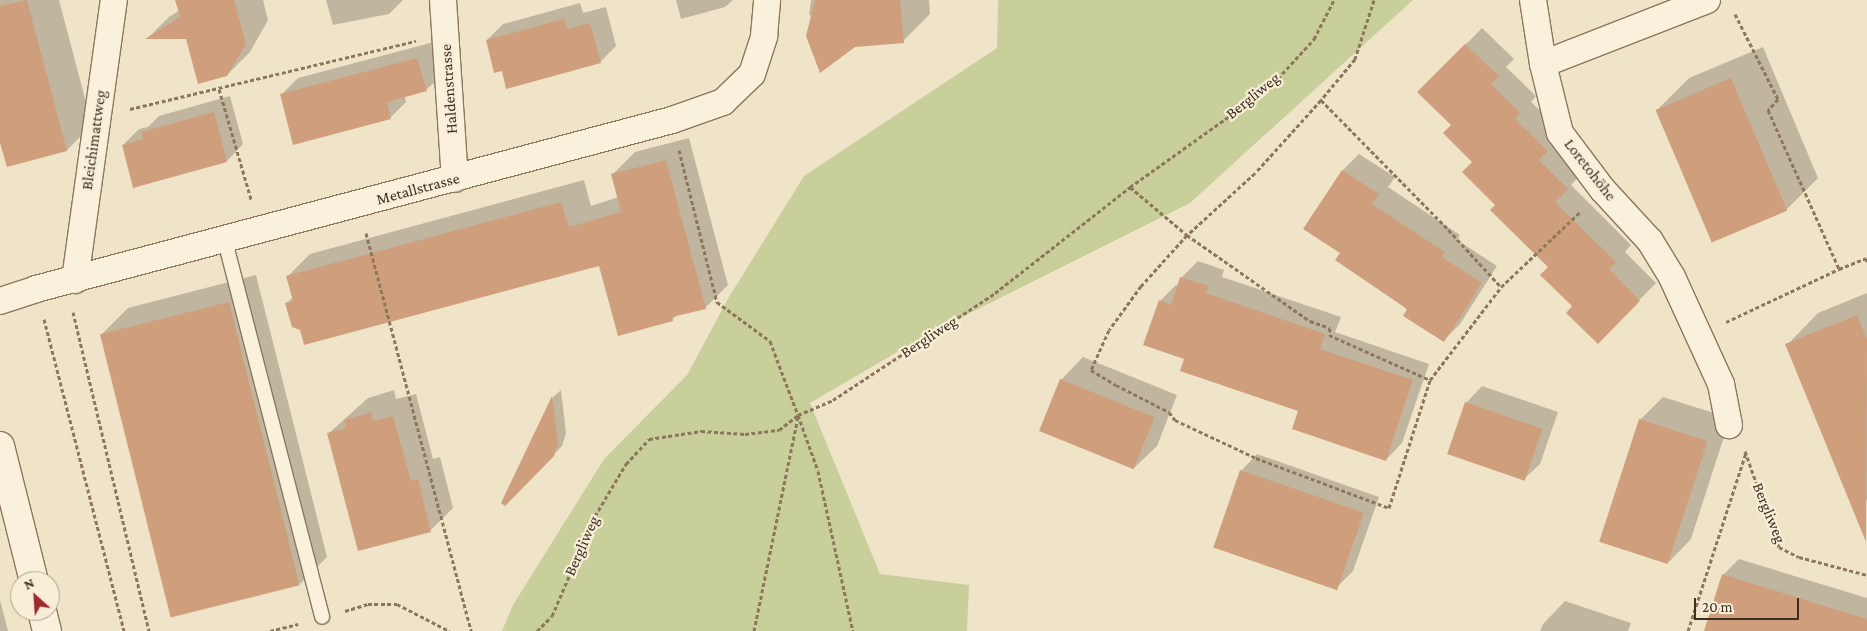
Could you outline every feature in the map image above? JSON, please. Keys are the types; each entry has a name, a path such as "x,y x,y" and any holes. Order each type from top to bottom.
{"street":[{"name":"Bleichimattweg","path":"70,281 114,0"},
{"name":"Haldenstrasse","path":"443,0 455,179"},
{"name":"Metallstrasse","path":"0,301 36,289 225,241 672,120 724,102 752,74 764,36 767,0"},
{"path":"1534,0 1543,64 1708,0"},
{"name":"Loretohöhe","path":"1543,64 1560,133 1603,190 1650,241 1672,278 1721,384 1729,425"},
{"path":"0,446 31,571"}],"lane":[{"path":"225,241 322,617"}],"path":[{"name":"Bergliweg","path":"537,631 552,616 596,516 626,464 649,439 701,431 744,434 779,430 798,415 833,400 995,293 1130,187 1269,88 1314,38 1334,0"},
{"path":"1374,0 1355,59 1255,173 1187,235 1140,286 1109,330 1091,370 1169,412 1175,420 1256,458 1389,508 1430,380 1501,287 1603,190"},
{"path":"1732,8 1778,99 1768,110 1838,269"},
{"path":"97,116 446,34"},
{"path":"219,88 260,230"},
{"path":"1321,100 1444,225 1501,287"},
{"path":"672,120 718,302 770,341 818,471 853,631"},
{"path":"1130,187 1187,235 1310,321 1330,328 1329,335 1430,380"},
{"path":"358,205 472,631"},
{"path":"1700,335 1790,289 1866,258 1867,262"},
{"path":"70,281 149,631"},
{"path":"36,289 124,631"},
{"path":"754,631 798,415"},
{"name":"Bergliweg","path":"1729,425 1746,452 1779,546 1799,557 1867,575"},
{"path":"1688,631 1746,452"},
{"path":"270,631 368,604 397,604 449,631"}],"green space":[{"path":"998,0 1413,0 1190,203 928,334 810,403 880,574 969,585 967,631 502,631 513,605 604,459 687,375 729,297 804,176 997,48"}],"building":[{"path":"27,0 67,151 7,167 0,143 0,6"},
{"path":"175,0 234,0 246,44 227,76 198,84 186,39 145,39 180,17"},
{"path":"815,0 900,0 904,43 855,47 820,73 806,36"},
{"path":"564,19 567,29 590,23 601,63 506,89 502,71 494,73 486,40"},
{"path":"1465,44 1499,76 1491,84 1520,113 1515,119 1548,151 1539,160 1568,189 1555,202 1616,262 1609,269 1640,301 1598,344 1566,313 1572,306 1540,275 1548,267 1490,210 1495,205 1462,172 1472,162 1443,133 1451,125 1417,92"},
{"path":"417,58 427,91 387,102 391,119 293,145 280,94"},
{"path":"1731,78 1787,211 1712,243 1656,110"},
{"path":"214,112 227,162 133,188 122,145 143,139 141,132"},
{"path":"666,160 706,309 672,317 673,321 618,336 599,266 304,345 300,330 292,327 285,303 293,301 286,276 561,202 569,227 621,212 611,174"},
{"path":"1342,170 1379,194 1372,204 1445,252 1442,257 1482,283 1444,342 1403,316 1407,309 1335,260 1340,253 1303,229"},
{"path":"1180,277 1209,286 1206,293 1325,334 1320,349 1413,380 1386,461 1292,429 1298,411 1180,371 1184,359 1143,345 1159,300 1171,305"},
{"path":"229,302 300,585 171,618 100,334"},
{"path":"1857,315 1867,339 1866,542 1785,344"},
{"path":"1060,379 1155,417 1134,469 1039,431"},
{"path":"552,396 558,443 554,456 505,506 501,503"},
{"path":"1465,402 1543,429 1525,481 1447,454"},
{"path":"371,412 373,421 393,416 411,481 418,479 431,532 358,551 327,433 346,428 344,420"},
{"path":"1639,419 1707,441 1668,564 1599,542"},
{"path":"1240,470 1364,513 1337,590 1213,548"},
{"path":"1722,574 1867,619 1867,631 1704,631"}]}
